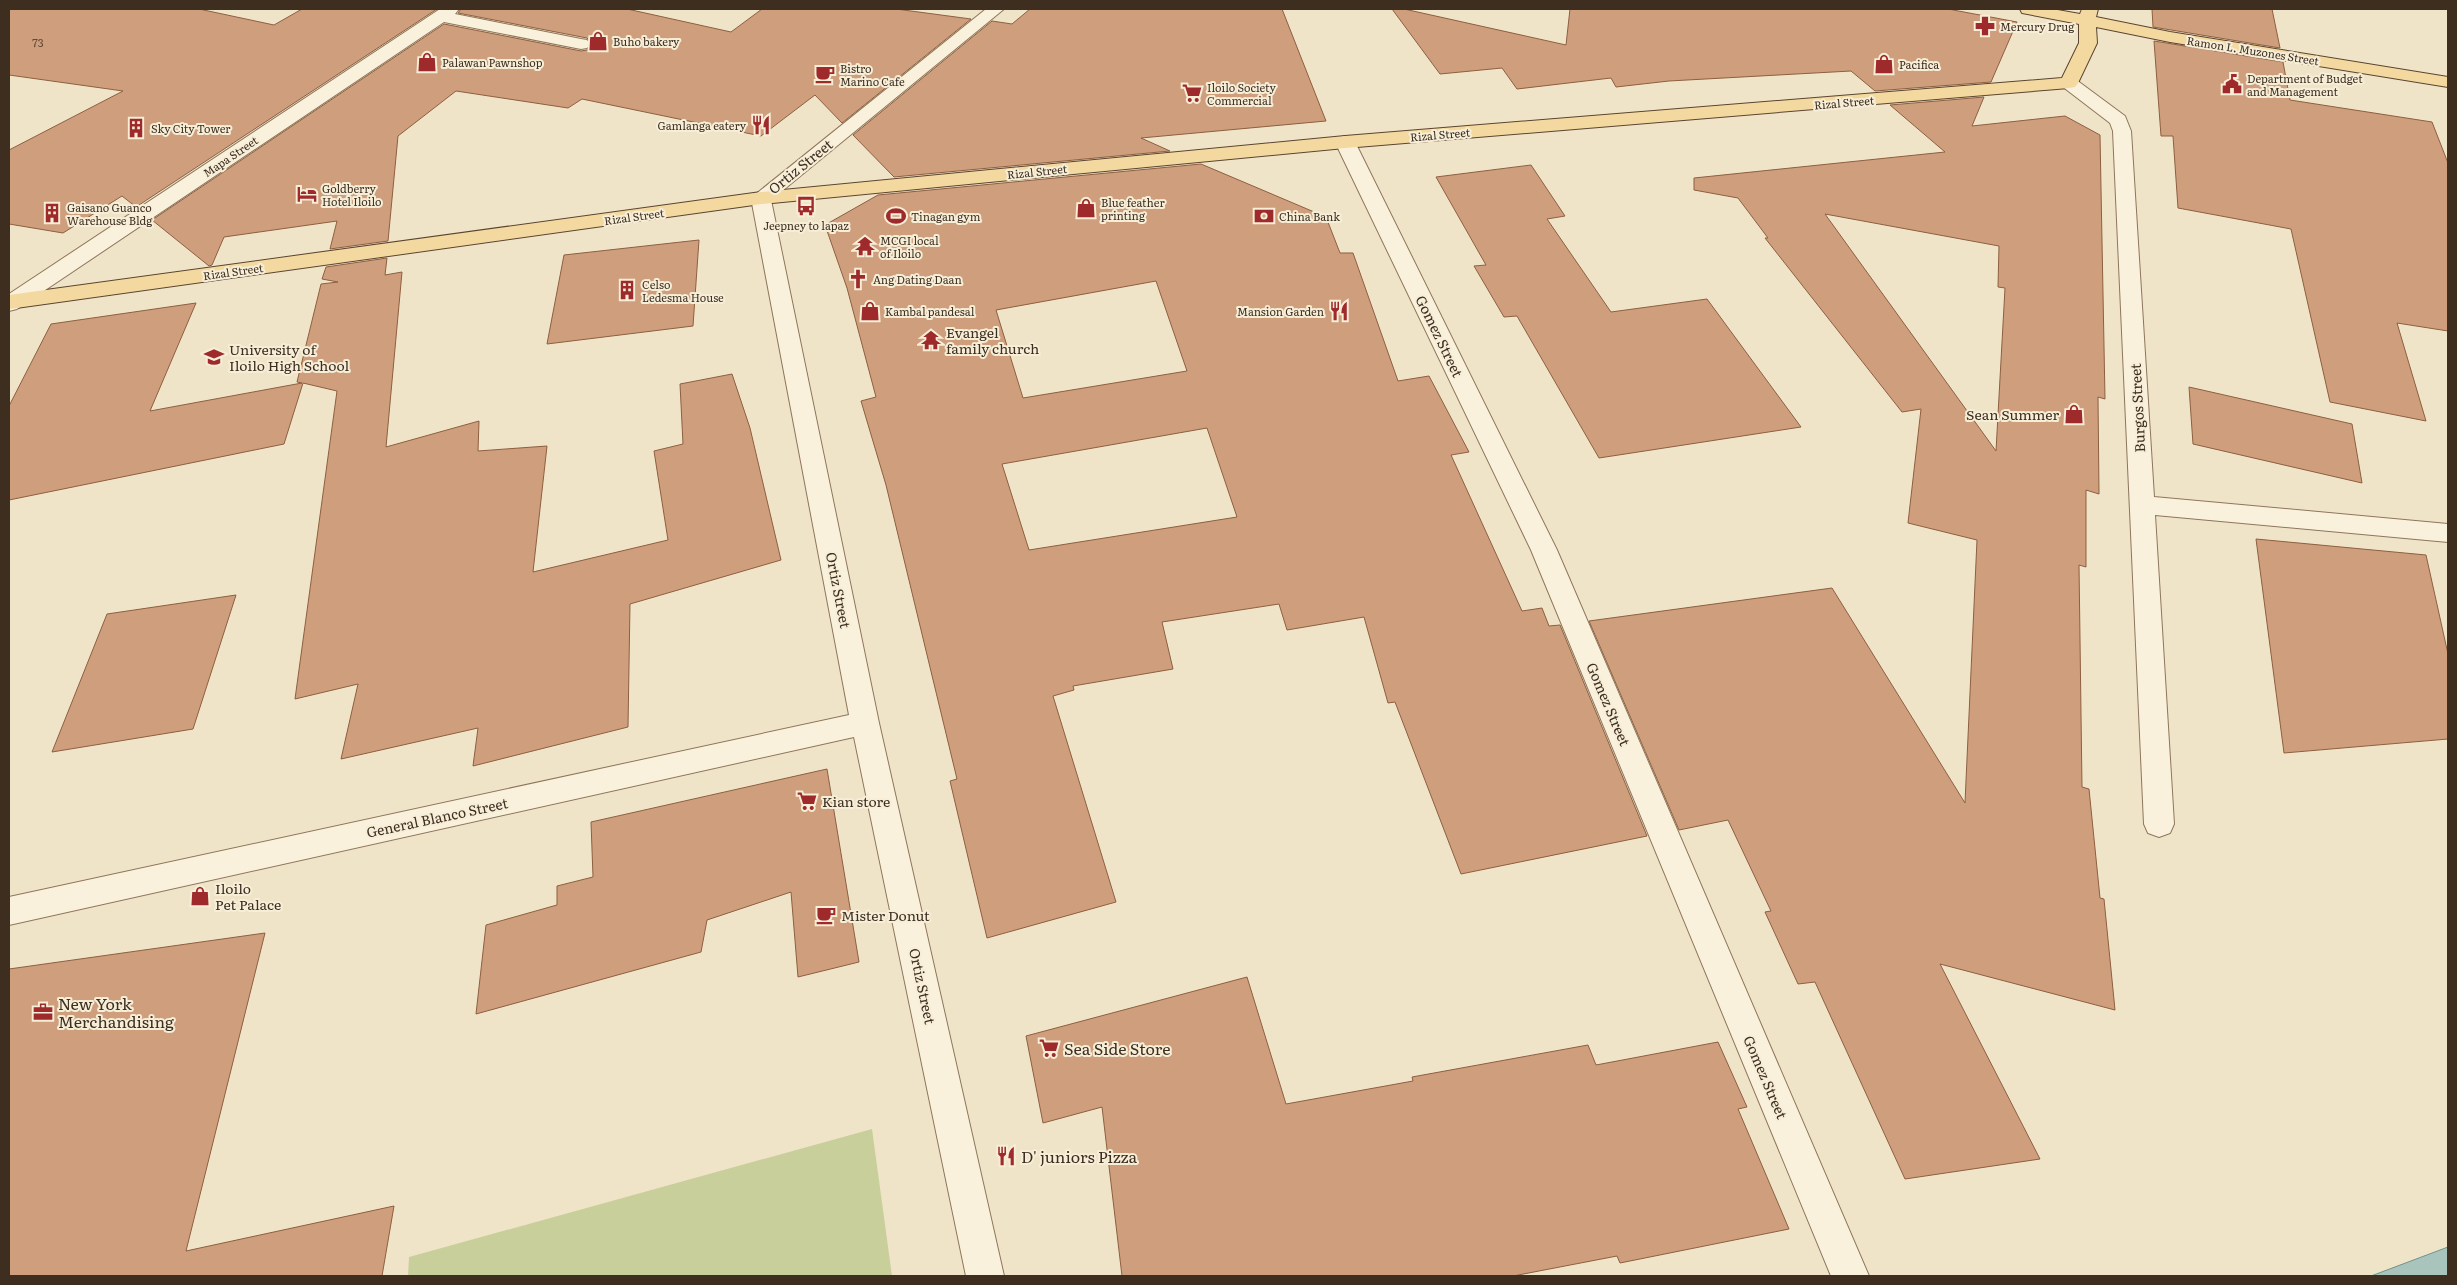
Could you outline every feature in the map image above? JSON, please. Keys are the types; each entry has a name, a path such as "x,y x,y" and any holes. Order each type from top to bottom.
{"main road":[{"name":"Ramon L. Muzones Street","path":"2028,9 2089,15 2170,37 2448,82"},
{"path":"2069,83 2088,43 2089,15"},
{"name":"Rizal Street","path":"10,303 761,198 1345,142 2069,83"}],"street":[{"name":"Ortiz Street","path":"986,1276 866,723 761,198 996,9"},
{"path":"446,12 581,44"},
{"name":"Mapa Street","path":"10,303 446,12"},
{"name":"Burgos Street","path":"2069,83 2118,120 2122,131 2159,824"},
{"name":"Gomez Street","path":"1345,142 1544,550 1850,1276"},
{"path":"2142,505 2448,534"},
{"name":"General Blanco Street","path":"9,911 866,723"}],"green space":[{"path":"872,1129 892,1276 408,1276 409,1257"}],"water":[{"path":"2448,1247 2448,1276 2371,1276"}],"building":[{"path":"9,9 199,9 274,25 302,9 437,9 136,207 122,196 63,233 9,224 9,150 123,91 9,75"},
{"path":"461,9 627,9 731,32 762,9 896,9 971,19 842,123 815,95 761,136 582,99 568,108 456,91 398,136 388,241 330,249 337,221 224,237 212,265 209,266 152,220 444,24 581,51 587,50 592,44 587,38 458,13"},
{"path":"1030,9 1282,9 1326,121 1141,138 1170,151 894,177 853,135 992,21 1012,24"},
{"path":"1392,9 1404,9 1566,45 1570,9 1948,9 2017,22 1991,82 1875,91 1851,71 1669,81 1616,87 1611,78 1517,89 1502,68 1440,74"},
{"path":"2152,9 2272,9 2280,48 2153,27"},
{"path":"2154,41 2283,62 2290,100 2432,122 2448,163 2448,331 2397,323 2426,421 2330,402 2291,229 2178,208 2173,136 2161,136"},
{"path":"1984,97 1972,126 2065,116 2100,135 2105,399 2098,397 2099,494 2086,490 2086,567 2079,565 2082,787 2089,789 2100,898 2104,899 2115,1010 1940,964 2040,1159 1905,1179 1815,982 1798,984 1765,912 1771,911 1728,820 1679,830 1589,621 1832,588 1965,803 1977,540 1908,523 1921,409 1902,412 1765,238 1768,238 1738,198 1694,190 1694,178 1945,152 1890,105","holes":["1825,214 1999,246 1998,287 2005,288 1996,451"]},
{"path":"1201,164 1326,217 1340,253 1353,253 1398,381 1429,376 1469,452 1451,455 1522,611 1542,608 1549,626 1560,625 1647,836 1461,874 1395,702 1388,703 1364,617 1287,630 1279,604 1162,622 1173,669 1073,686 1074,690 1053,696 1116,902 987,938 950,781 957,779 886,485 861,401 876,397 847,288 825,225 878,195","holes":["1156,281 1187,371 1023,398 996,310","1207,428 1237,517 1029,550 1002,464"]},
{"path":"1531,165 1565,216 1547,219 1611,312 1707,299 1801,427 1599,458 1517,316 1504,317 1474,266 1486,265 1436,177"},
{"name":"Celso Ledesma House","path":"699,240 693,326 547,344 564,255"},
{"path":"387,258 385,275 402,272 386,447 479,421 478,451 547,446 533,572 668,540 654,451 683,444 680,384 732,374 750,428 781,560 630,604 628,727 473,766 478,728 341,759 358,684 295,699 337,391 303,383 284,444 9,500 9,406 51,324 196,303 150,411 302,383 297,382 321,284 338,282 322,279 326,267"},
{"path":"2189,387 2352,424 2362,483 2193,444"},
{"path":"2256,539 2426,555 2448,654 2448,739 2284,753"},
{"path":"236,595 193,729 52,752 107,614"},
{"path":"827,769 859,962 798,977 791,892 707,920 701,952 476,1014 486,925 557,905 557,886 593,877 591,822"},
{"path":"265,933 186,1251 394,1206 382,1276 9,1276 9,969"},
{"path":"1247,977 1286,1104 1413,1081 1412,1077 1588,1045 1596,1065 1718,1042 1747,1107 1738,1109 1789,1229 1620,1263 1617,1256 1513,1276 1122,1276 1102,1107 1043,1123 1026,1036"}],"place":[{"name":"Mercury Drug","path":"1985,26"},
{"name":"Buho bakery","path":"598,41"},
{"name":"Palawan Pawnshop","path":"427,62"},
{"name":"Pacifica","path":"1884,64"},
{"name":"Bistro Marino Cafe","path":"825,74"},
{"name":"Department of Budget and Management","path":"2232,84"},
{"name":"Iloilo Society Commercial","path":"1192,93"},
{"name":"Gamlanga eatery","path":"761,125"},
{"name":"Sky City Tower","path":"136,128"},
{"name":"Goldberry Hotel Iloilo","path":"307,194"},
{"name":"Jeepney to lapaz","path":"806,206"},
{"name":"Blue feather printing","path":"1086,208"},
{"name":"Gaisano Guanco Warehouse Bldg","path":"52,213"},
{"name":"Tinagan gym","path":"896,216"},
{"name":"China Bank","path":"1264,216"},
{"name":"MCGI local of Iloilo","path":"865,246"},
{"name":"Ang Dating Daan","path":"858,279"},
{"name":"Celso Ledesma House","path":"627,290"},
{"name":"Kambal pandesal","path":"870,311"},
{"name":"Mansion Garden","path":"1339,311"},
{"name":"Evangel family church","path":"931,340"},
{"name":"University of Iloilo High School","path":"214,357"},
{"name":"Sean Summer","path":"2074,414"},
{"name":"Kian store","path":"807,801"},
{"name":"Iloilo Pet Palace","path":"200,896"},
{"name":"Mister Donut","path":"826,915"},
{"name":"New York Merchandising","path":"43,1012"},
{"name":"Sea Side Store","path":"1049,1048"},
{"name":"D' juniors Pizza","path":"1006,1156"}]}
